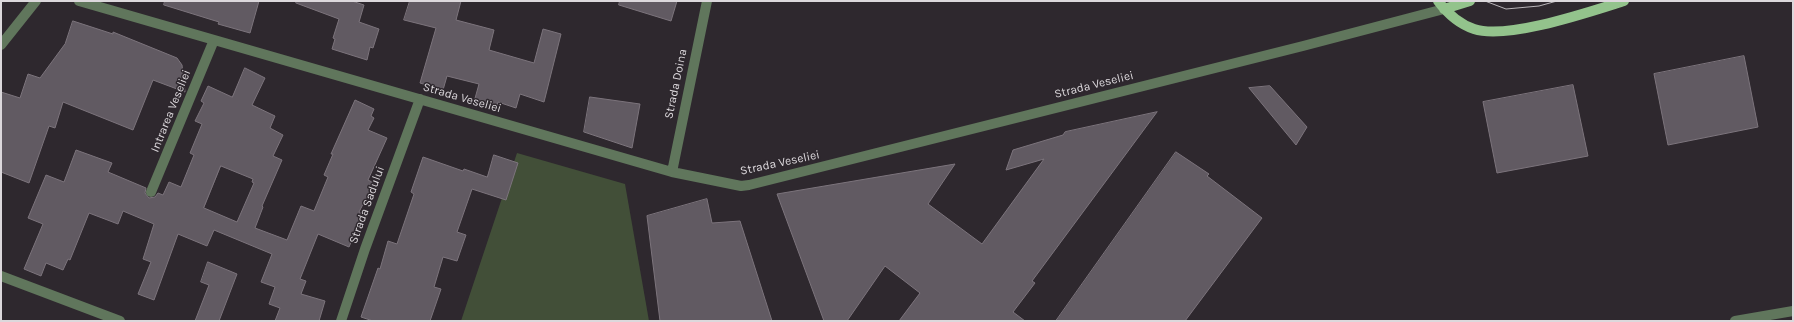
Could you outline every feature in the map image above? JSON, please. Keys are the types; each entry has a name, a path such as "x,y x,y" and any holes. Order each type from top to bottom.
{"main road":[{"path":"1441,5 1470,1"},
{"path":"1441,5 1460,22 1475,29 1505,31 1571,17 1624,1"}],"street":[{"path":"1,45 36,1"},
{"name":"Strada Veseliei","path":"79,1 672,172 722,183 749,185 1296,48 1441,5"},
{"name":"Strada Doina","path":"672,172 707,1"},
{"name":"Intrarea Veseliei","path":"151,192 214,40"},
{"name":"Strada Sadului","path":"341,321 362,256 420,99"},
{"path":"1,276 120,321"},
{"path":"1735,321 1793,311"}],"green space":[{"path":"517,153 625,184 649,321 461,321"}],"building":[{"path":"165,1 259,1 250,33 218,24 219,22 164,5"},
{"path":"297,1 352,1 364,5 359,22 379,29 373,48 370,47 367,60 332,49 335,39 333,38 339,19 296,3"},
{"path":"410,1 461,1 456,20 494,30 489,50 534,63 543,29 561,34 544,102 520,94 516,108 498,102 496,108 474,102 479,84 447,76 443,90 420,83 436,28 404,20"},
{"path":"620,1 677,1 671,21 619,5"},
{"path":"73,21 113,34 113,32 177,58 182,65 185,92 153,80 133,130 63,102 55,128 49,126 29,183 1,172 1,92 20,98 28,74 40,78 65,44"},
{"path":"1744,56 1758,127 1668,145 1654,74"},
{"path":"245,68 265,78 252,105 275,116 270,128 283,135 273,156 282,160 262,206 263,207 255,228 287,240 301,206 314,211 328,177 324,175 333,154 331,154 355,100 374,109 371,116 374,118 368,130 387,138 368,180 374,183 359,212 363,214 349,247 318,234 300,279 306,281 301,294 325,301 319,321 275,321 280,308 269,304 275,287 261,282 272,254 214,230 207,246 178,234 154,300 138,294 151,262 143,259 154,224 123,211 118,224 89,213 70,260 68,259 63,270 46,263 41,276 24,269 43,224 28,218 46,175 64,182 76,150 112,163 108,172 146,188 145,193 149,198 155,197 158,193 163,195 169,182 181,187 194,155 190,153 202,124 195,121 204,103 201,101 208,86 232,97","holes":["221,166 253,179 252,182 254,183 237,222 204,208"]},
{"path":"1573,85 1588,156 1497,173 1483,102"},
{"path":"1270,86 1307,127 1296,145 1249,88"},
{"path":"590,97 640,104 632,148 584,132"},
{"path":"1157,112 1032,281 1035,283 1013,312 1025,321 899,321 920,293 885,266 847,321 824,321 777,194 955,164 928,204 982,244 1044,159 1006,170 1013,150 1063,135 1065,132"},
{"path":"1176,152 1209,174 1207,176 1262,218 1185,321 1056,321"},
{"path":"494,155 518,163 506,200 472,189 457,232 466,235 457,261 443,257 434,287 441,289 430,321 373,321 361,317 378,268 380,269 388,241 397,244 414,194 411,192 423,157 463,171 464,169 487,177"},
{"path":"707,199 712,223 740,221 772,321 660,321 647,216"},
{"path":"208,262 237,274 219,321 195,321 209,285 201,282"}],"tram line":[{"path":"1485,1 1506,9 1539,6 1557,1"}]}
